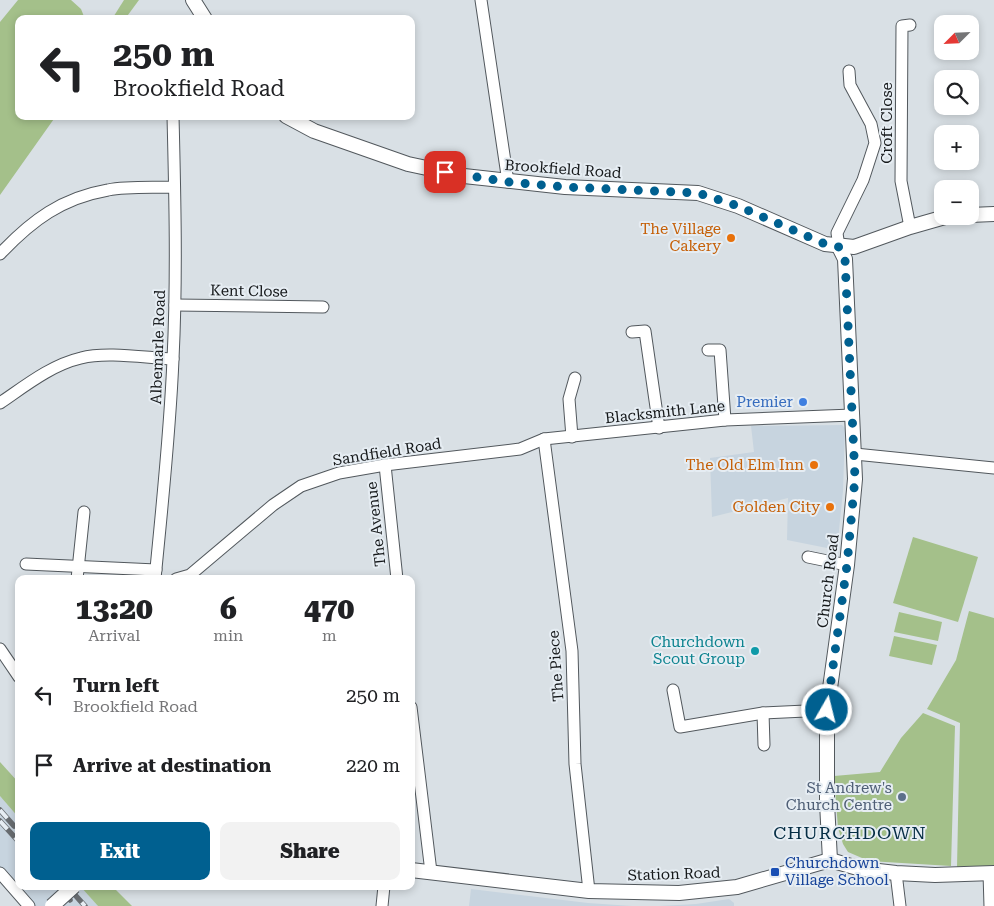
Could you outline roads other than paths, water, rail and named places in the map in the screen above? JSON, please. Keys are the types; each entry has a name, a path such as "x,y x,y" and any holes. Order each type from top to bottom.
{"street":[{"path":"193,0 202,15"},
{"path":"481,0 508,182"},
{"name":"Croft Close","path":"910,26 902,26 902,180 910,227"},
{"path":"850,71 845,87 871,124 875,143 863,180 837,233 839,247 854,247 934,220"},
{"name":"Albemarle Road","path":"156,574 168,450 173,359 175,305 173,120"},
{"name":"Brookfield Road","path":"293,120 314,131 408,164 464,176 565,187 698,193 738,206 825,244 839,247"},
{"path":"0,254 18,235 46,212 77,198 110,189 174,188"},
{"path":"979,215 994,214"},
{"name":"Church Road","path":"830,860 827,803 827,710 847,565 855,478 845,259 839,247"},
{"name":"Kent Close","path":"175,305 323,307"},
{"path":"632,332 650,331 658,428"},
{"path":"725,420 714,350 733,349"},
{"path":"0,403 50,371 81,357 106,355 173,359"},
{"path":"572,437 569,399 575,378"},
{"name":"Blacksmith Lane","path":"544,439 725,420 852,415"},
{"name":"Sandfield Road","path":"190,575 273,505 300,486 339,473 384,465 520,449 544,439"},
{"name":"The Piece","path":"544,439 572,651 575,764 589,891"},
{"path":"854,454 994,468"},
{"name":"The Avenue","path":"384,465 396,575"},
{"path":"77,575 84,512"},
{"path":"808,557 847,565"},
{"path":"26,564 78,566 156,574"},
{"path":"0,649 15,671"},
{"path":"673,690 680,727 763,713 827,710"},
{"path":"763,713 764,745"},
{"path":"415,738 432,872"},
{"path":"830,860 862,869 896,873 935,875 992,873 990,906"},
{"name":"Station Road","path":"415,870 589,891 679,893 737,887 830,860"},
{"path":"0,873 29,906"},
{"path":"896,873 900,906"},
{"path":"52,906 70,890"},
{"path":"382,906 384,890"}],"railway":[{"path":"0,810 14,826"},
{"path":"0,821 15,838"},
{"path":"61,890 70,900"},
{"path":"71,890 85,906"}],"place":[{"name":"The Village Cakery","path":"731,238"},
{"name":"Premier","path":"803,402"},
{"name":"The Old Elm Inn","path":"814,465"},
{"name":"Golden City","path":"830,507"},
{"name":"Churchdown Scout Group","path":"755,651"},
{"name":"St Andrew's Church Centre","path":"902,797"},
{"name":"Churchdown Village School","path":"775,872"}],"district":[{"name":"CHURCHDOWN","path":"850,832"}]}
